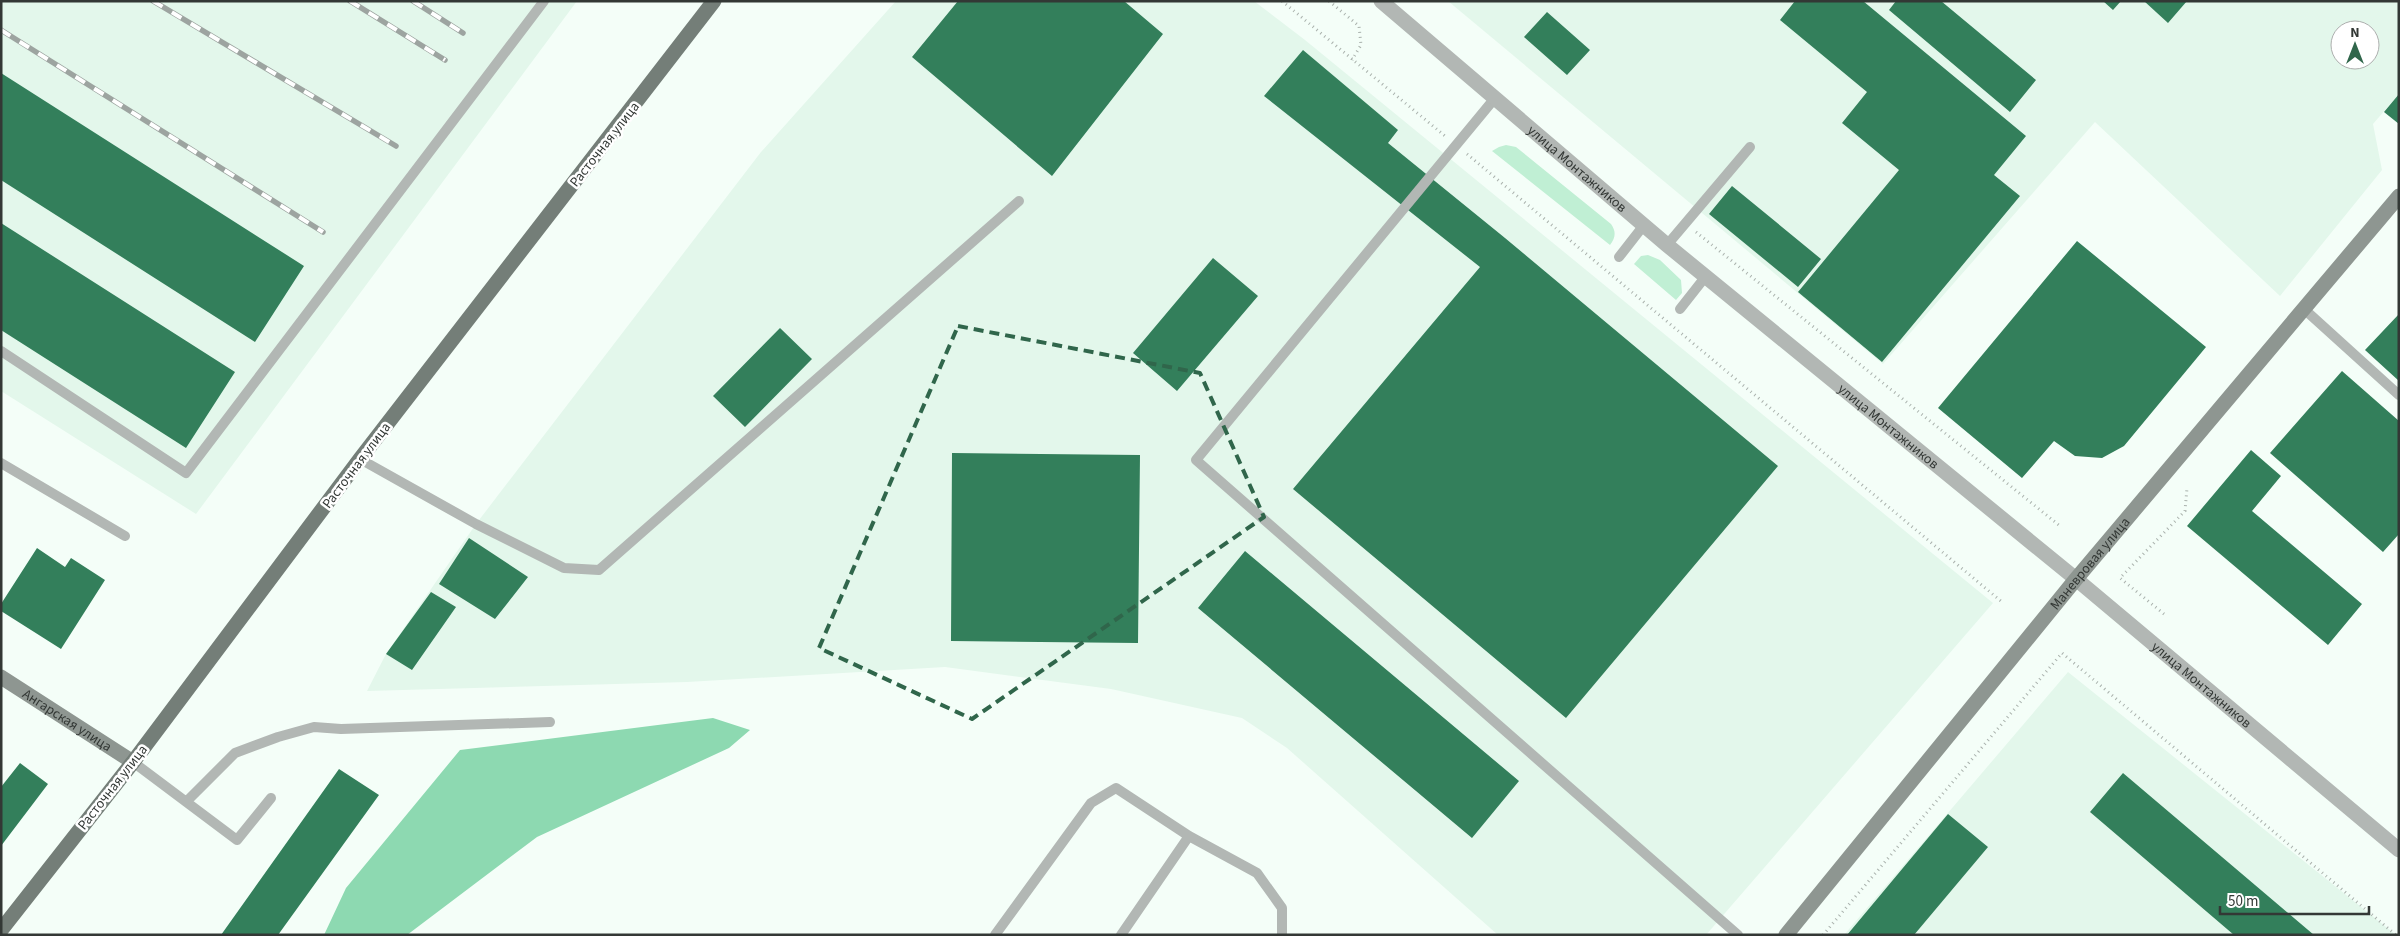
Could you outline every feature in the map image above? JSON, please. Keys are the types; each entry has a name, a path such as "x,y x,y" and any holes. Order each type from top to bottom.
{"main road":[{"name":"Расточная улица","path":"1,930 132,762 360,459 710,3"},
{"name":"Маневровая улица","path":"1786,935 2076,579 2399,196"},
{"name":"Ангарская улица","path":"1,677 132,762"}],"street":[{"name":"улица Монтажников","path":"1381,1 1644,225 2076,579 2399,850"}],"lane":[{"path":"1,351 186,473 544,1"},
{"path":"1495,98 1196,460 1738,935"},
{"path":"1667,244 1750,147"},
{"path":"360,459 476,524 564,568 598,570 1019,201"},
{"path":"1619,258 1644,225"},
{"path":"1680,308 1706,276"},
{"path":"2304,308 2399,395"},
{"path":"1,463 125,536"},
{"path":"187,801 235,753 278,737 314,727 341,729 550,722"},
{"path":"132,762 238,840 271,798"},
{"path":"995,935 1091,803 1116,788 1189,836 1257,873 1282,908 1282,935"},
{"path":"1121,935 1189,836"}],"path":[{"path":"1282,1 2002,602"},
{"path":"1329,1 1359,26 1361,45 1352,60"},
{"path":"1686,223 2060,526"},
{"path":"2164,614 2120,578 2185,511 2187,488"},
{"path":"1823,935 2062,653 2396,935"}],"highlighted area":[{"path":"958,326 1200,373 1264,517 972,719 819,648"}],"shaded area":[{"path":"1,1 577,1 196,514 1,391"},
{"path":"896,1 1254,1 1305,40 1993,603 1706,935 1498,935 1287,748 1242,718 1111,689 945,667 687,682 367,691 386,654 476,524 761,152"},
{"path":"1448,1 2399,1 2399,94 2373,124 2382,170 2280,296 2095,122 1883,364"},
{"path":"2068,672 2396,935 1844,935"}],"green space":[{"path":"1506,145 1516,147 1611,224 1615,234 1610,245 1492,151"},
{"path":"1648,255 1660,260 1681,280 1682,293 1676,300 1634,264 1641,256"},
{"path":"713,718 750,730 729,748 537,837 407,935 324,935 346,888 460,750"}],"building":[{"path":"958,1 1124,1 1163,34 1052,176 912,57"},
{"path":"1795,1 1863,1 2026,136 1994,175 2020,196 1882,362 1798,292 1899,170 1842,123 1867,92 1780,20"},
{"path":"1896,1 1941,1 2036,80 2010,112 1889,10"},
{"path":"2103,1 2121,1 2113,10"},
{"path":"2144,1 2187,1 2168,23"},
{"path":"1547,12 1590,50 1567,75 1524,37"},
{"path":"1303,50 1398,130 1388,143 1778,466 1566,718 1293,489 1480,267 1264,96"},
{"path":"1,73 304,266 255,342 1,180"},
{"path":"2399,94 2399,124 2384,112"},
{"path":"1732,186 1821,259 1798,287 1709,214"},
{"path":"1,223 235,372 186,448 1,330"},
{"path":"2077,241 2206,347 2124,446 2102,458 2075,456 2054,441 2022,478 1938,408"},
{"path":"1213,258 1258,296 1177,391 1133,353"},
{"path":"2399,314 2399,381 2365,350"},
{"path":"780,328 812,359 745,427 713,396"},
{"path":"2342,371 2399,421 2399,534 2383,552 2270,453"},
{"path":"2251,450 2281,476 2252,511 2362,604 2328,645 2187,526"},
{"path":"952,453 1140,455 1138,643 951,641"},
{"path":"469,538 528,577 495,619 439,584"},
{"path":"37,548 65,567 71,558 105,580 61,649 1,611 1,604"},
{"path":"1245,551 1519,781 1472,838 1198,608"},
{"path":"431,592 456,607 412,670 386,654"},
{"path":"20,763 48,784 1,846 1,787"},
{"path":"339,769 379,795 278,935 221,935"},
{"path":"2123,773 2314,935 2234,935 2090,812"},
{"path":"1948,814 1988,847 1914,935 1847,935"}],"railway":[{"path":"153,1 396,146"},
{"path":"350,1 445,60"},
{"path":"413,1 463,33"},
{"path":"1,30 323,232"}]}
